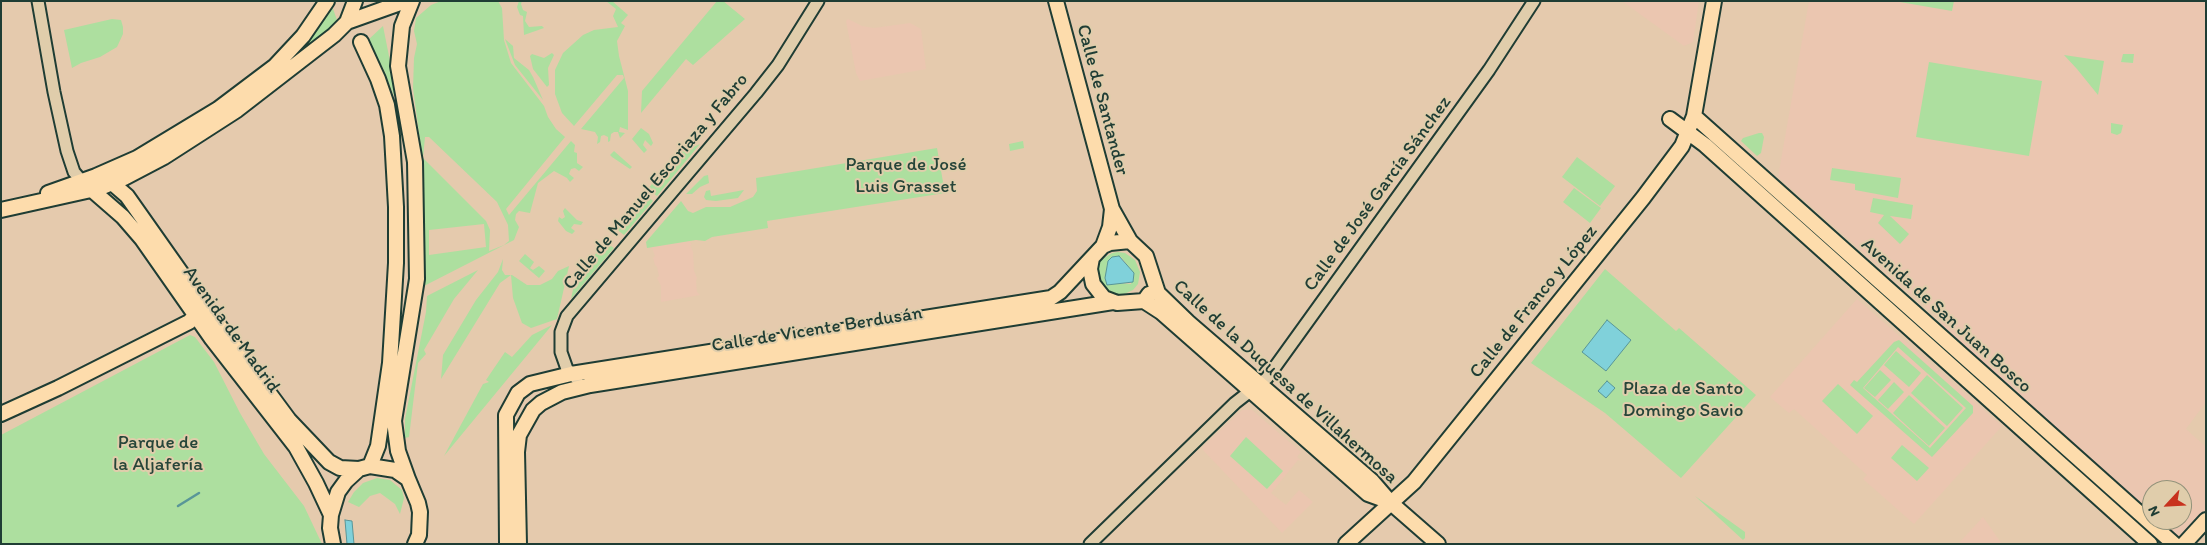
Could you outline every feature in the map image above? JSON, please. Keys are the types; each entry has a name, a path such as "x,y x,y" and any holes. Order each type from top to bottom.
{"main road":[{"path":"86,186 96,176 158,146 218,109 257,81 276,66 294,46 327,1"},
{"path":"347,22 355,1"},
{"path":"1,210 86,186 112,183 164,157 236,110 326,41 347,22 406,1"},
{"path":"412,1 402,26 398,66 415,162 417,279 394,421 398,450 418,503 420,524 418,541"},
{"name":"Calle de Santander","path":"1056,1 1112,208"},
{"name":"Calle de Franco y López","path":"1346,544 1414,482 1682,146 1694,116 1714,1"},
{"path":"333,544 330,528 331,515 338,492 346,481 364,468 378,446 390,363 394,315 396,230 393,146 383,91 361,42"},
{"name":"Avenida de San Juan Bosco","path":"1694,116 2174,544"},
{"name":"Avenida de San Juan Bosco","path":"1670,119 1688,131 2026,430 2150,544"},
{"path":"96,176 112,183"},
{"name":"Avenida de Madrid","path":"112,183 127,196 282,411 324,458 340,468 395,470 408,479"},
{"name":"Avenida de Madrid","path":"86,186 136,232 196,316 296,447 331,515"},
{"path":"1112,208 1130,241 1146,256 1155,288 1144,301 1113,302 1100,296 1093,284 1090,269 1092,258 1103,246 1111,223 1112,208"},
{"path":"1103,246 1110,243 1130,241"},
{"name":"Calle de Vicente Berdusán","path":"507,544 505,424 511,403 518,393 530,384 571,374 1051,298 1060,292 1092,258"},
{"name":"Calle de la Duquesa de Villahermosa","path":"1155,288 1176,311 1368,494 1391,503 1438,544"},
{"path":"1,414 58,388 189,322 196,316 201,301"},
{"name":"Calle de la Duquesa de Villahermosa","path":"1144,301 1161,312 1256,388"},
{"name":"Calle de Vicente Berdusán","path":"518,544 518,442 522,427 533,410 551,396 590,385 1113,302"},
{"path":"2184,544 2204,524"}],"street":[{"path":"38,1 54,92 67,151 72,168 86,186"},
{"name":"Calle de Manuel Escoriaza y Fabro","path":"571,374 565,366 560,345 562,326 567,316 756,93 778,65 818,1"},
{"name":"Calle de José García Sánchez","path":"1090,544 1235,403 1267,378 1534,1"},
{"path":"571,374 590,385"}],"shaded area":[{"path":"1622,1 1699,1 1693,42 1684,46"},
{"path":"1809,1 2206,1 2206,402 2186,429 2206,447 2206,512 2192,527 2192,480 2142,480 2142,508 1947,333 1939,319 1778,177"},
{"path":"848,19 862,26 874,28 910,23 921,29 926,69 860,81 856,73 846,21"},
{"path":"691,240 689,241 692,245 690,245 697,278 697,292 700,295 661,302 661,286 657,278 659,276 651,245 678,243"},
{"path":"1857,299 2002,426 1914,524 1863,479 1867,475 1794,409 1789,413 1770,397"},
{"path":"1242,410 1252,410 1301,452 1297,457 1302,461 1298,460 1271,493 1286,505 1299,490 1313,502 1282,533 1203,450 1203,447"},
{"path":"1983,517 2002,544 1958,544"},
{"path":"2166,530 2189,530 2179,541"}],"green space":[{"path":"441,1 498,1 502,8 504,40 511,63 544,106 548,117 556,129 565,137 506,209 509,215 571,141 575,145 574,152 577,153 577,163 583,167 579,171 575,168 571,169 569,174 574,178 570,182 567,178 554,171 538,183 530,213 519,211 516,214 515,220 519,227 514,240 424,286 423,164 413,88 414,58 417,44 414,31 416,18 431,5","holes":["425,137 429,137 497,202 508,225 509,241 504,245 489,251 490,230 486,221 423,158","484,224 486,247 429,255 429,230"]},
{"path":"519,1 522,1 523,10 527,12 525,21 529,27 542,26 544,28 524,35 523,16 520,15 517,7"},
{"path":"606,1 612,1 628,15 621,23 625,26 617,41 628,91 628,130 620,127 619,132 625,133 620,138 618,132 614,132 611,134 610,141 608,142 608,137 604,135 601,136 600,142 597,144 598,137 595,132 581,129 624,78 623,75 617,75 574,126 562,113 555,94 555,70 563,53 583,35 594,30 618,27 613,16 616,9"},
{"path":"717,1 723,1 745,19 693,65 686,59 641,113 642,91"},
{"path":"1894,1 1954,1 1952,11"},
{"path":"332,6 337,20 336,24 292,60"},
{"path":"112,19 121,20 123,27 123,34 117,47 100,57 72,68 64,30"},
{"path":"383,26 396,95 394,96 383,68 368,40"},
{"path":"505,39 513,46 514,58 529,70 543,100 515,65"},
{"path":"552,53 554,55 548,68 549,85 547,87 533,69 530,56 532,54 544,58"},
{"path":"2123,54 2134,54 2133,63 2121,62"},
{"path":"2064,55 2104,61 2098,95 2077,69"},
{"path":"1929,62 2042,81 2029,156 1916,137"},
{"path":"2111,123 2123,125 2121,133 2117,135 2111,133"},
{"path":"641,128 649,134 653,143 651,146 645,140 643,145 647,150 644,153 632,139"},
{"path":"1762,133 1764,137 1761,153 1757,156 1741,141 1743,138"},
{"path":"1023,141 1024,148 1010,151 1009,144"},
{"path":"700,144 657,196 648,189 674,155"},
{"name":"Parque de José Luis Grasset","path":"937,148 945,193 767,221 768,228 712,237 705,241 696,240 647,248 646,242 681,201 688,211 693,213 706,207 730,207 753,197 757,191 756,178"},
{"path":"614,151 632,167 630,169 610,155"},
{"path":"1577,157 1615,186 1600,206 1562,177"},
{"path":"1832,168 1901,178 1898,198 1855,190 1855,184 1830,180"},
{"path":"708,175 709,183 700,187 692,194 686,194 704,176"},
{"path":"1574,188 1601,208 1590,223 1563,202"},
{"path":"710,190 711,196 744,190 738,198 716,201 706,200 704,197 706,191"},
{"path":"644,193 653,201 624,235 616,229"},
{"path":"1873,198 1913,205 1911,219 1890,216 1909,234 1900,244 1878,223 1884,215 1870,212"},
{"path":"565,208 577,220 583,222 581,225 574,224 571,228 575,231 572,234 566,231 558,221 559,217 562,219 565,217 563,211"},
{"path":"605,242 614,248 571,299 575,280"},
{"path":"1112,253 1125,253 1135,260 1140,272 1138,284 1133,290 1120,296 1113,295 1101,287 1096,273 1101,260","holes":["1121,257 1132,271 1131,284 1119,283 1107,271 1108,261"]},
{"path":"525,254 534,262 530,268 533,270 539,266 545,271 539,278 519,261"},
{"path":"503,259 502,270 505,275 511,275 500,283 441,379 443,355 476,300 498,272"},
{"path":"569,266 557,319 531,328 522,323 513,298 511,275 527,285 540,285 552,279 558,271"},
{"name":"Plaza de Santo Domingo Savio","path":"1605,269 1676,331 1679,328 1756,395 1681,478 1605,413 1531,363"},
{"path":"478,270 454,299 424,350 426,354 418,363 409,437 405,438 405,419 426,312 427,296"},
{"path":"552,325 444,456 483,384 489,382 486,380 505,352 512,357 532,335"},
{"name":"Parque de la Aljafería","path":"190,335 195,337 214,362 240,413 264,454 304,506 322,544 1,544 1,435"},
{"path":"1899,340 1973,406 1973,413 1932,457 1850,385 1854,380 1857,382 1894,342","holes":["1898,347 1966,408 1930,448 1863,388"]},
{"path":"1896,351 1921,373 1909,387 1884,365"},
{"path":"1880,370 1891,380 1875,397 1864,388"},
{"path":"1927,375 1963,408 1947,426 1911,393"},
{"path":"1894,382 1904,392 1888,409 1878,400"},
{"path":"1838,384 1873,416 1857,434 1822,401"},
{"path":"1909,395 1945,428 1929,446 1893,413"},
{"path":"1246,437 1283,471 1267,489 1230,456"},
{"path":"1902,445 1929,468 1917,481 1891,458"},
{"path":"377,478 390,480 402,490 404,498 400,514 395,504 380,493 370,496 359,507 348,502 363,483"},
{"path":"1695,496 1745,532 1745,538 1743,540"}],"water":[{"path":"1119,256 1134,273 1133,282 1107,285 1105,278 1108,261 1112,257"},
{"path":"1607,320 1631,340 1606,371 1582,352"},
{"path":"1607,381 1615,388 1606,398 1598,391"},
{"path":"345,520 352,521 354,544 347,544"}],"waterway":[{"path":"178,506 199,493"}]}
